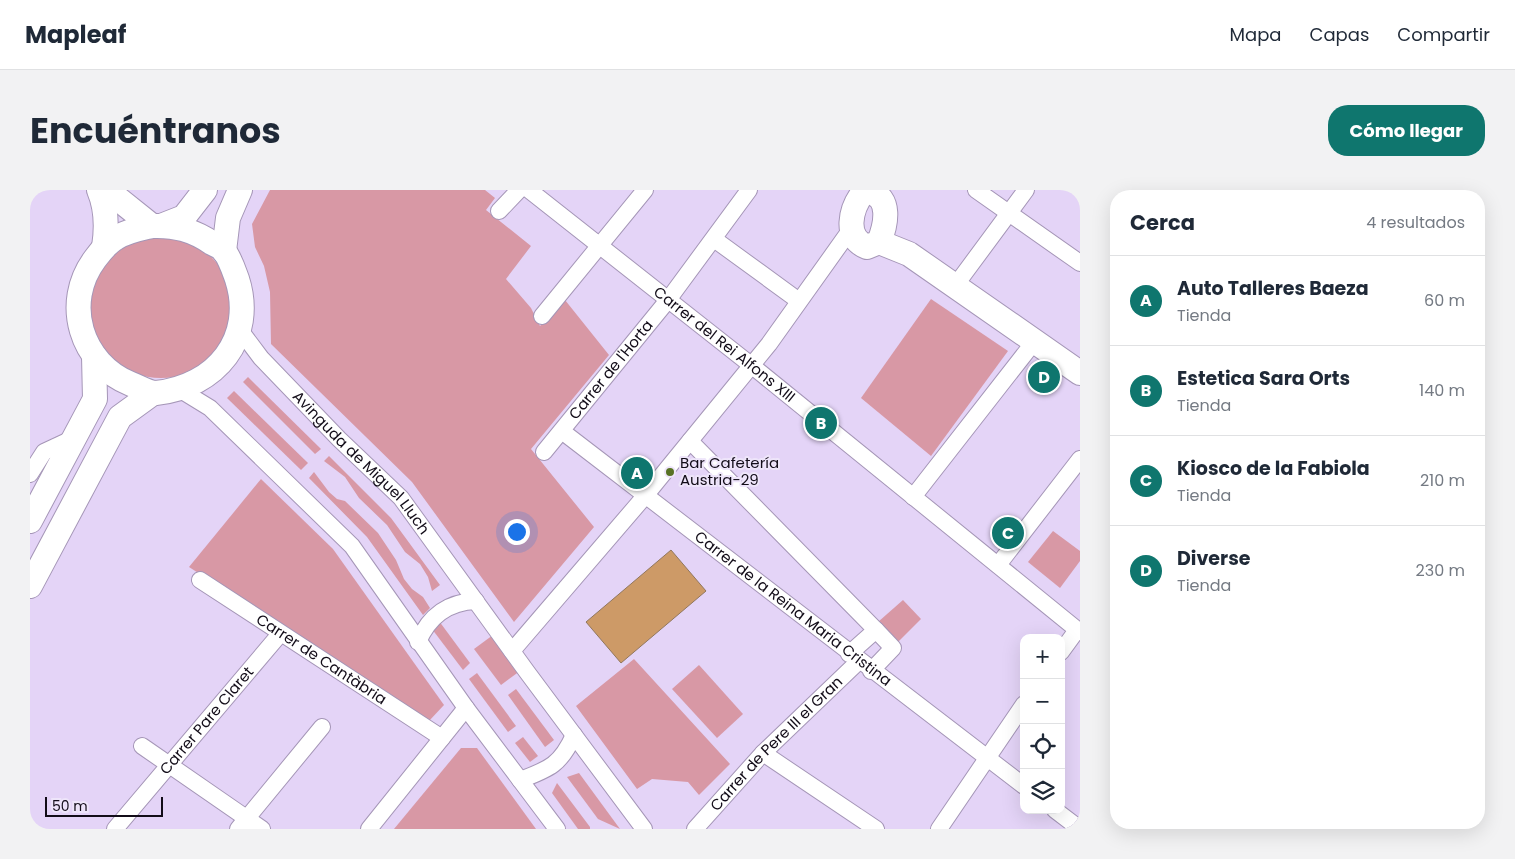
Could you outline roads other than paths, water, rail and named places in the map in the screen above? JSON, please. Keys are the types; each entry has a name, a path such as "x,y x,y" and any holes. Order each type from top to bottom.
{"main road":[{"path":"99,190 104,201 107,229 104,247"},
{"path":"107,190 156,226 177,226 201,236 224,251"},
{"path":"154,393 120,379 94,356 82,334 77,305 82,281 104,247 115,238 135,230 156,226 184,217 205,190"},
{"path":"30,586 120,417 154,393 179,389 214,371 231,350 240,330 242,295 224,251 228,218 239,192"},
{"path":"867,208 909,254 1080,373"},
{"path":"30,521 95,399 94,356"}],"street":[{"path":"499,211 519,190"},
{"name":"Carrer del Rei Alfons XIII","path":"530,190 751,365 1078,631"},
{"path":"542,316 644,190"},
{"name":"Carrer de l'Horta","path":"544,452 563,432 668,300 749,190"},
{"path":"976,190 1080,263"},
{"path":"955,286 1026,190"},
{"path":"512,651 645,496 751,365 867,208"},
{"path":"714,239 799,301"},
{"name":"Avinguda de Miguel Lluch","path":"240,330 261,358 401,498 644,829"},
{"path":"913,497 1034,342"},
{"path":"179,389 210,408 352,546 418,642 557,829"},
{"name":"Carrer de la Reina Maria Cristina","path":"563,432 1020,783"},
{"path":"30,474 44,452 74,438"},
{"path":"690,441 893,648 860,662"},
{"path":"998,566 1080,459"},
{"name":"Carrer de Cantàbria","path":"200,580 442,738"},
{"path":"418,642 423,631 441,610 460,601 476,601"},
{"path":"860,662 876,630"},
{"path":"1065,647 1078,631"},
{"name":"Carrer Pare Claret","path":"115,829 280,634"},
{"name":"Carrer de Pere III el Gran","path":"695,829 763,753 860,662"},
{"path":"368,829 466,708"},
{"path":"939,829 1020,710"},
{"path":"242,824 322,727"},
{"path":"520,780 552,767 563,756 574,735"},
{"path":"142,746 170,765 242,824 262,829"},
{"path":"763,753 876,829"},
{"path":"1060,814 1080,829"}],"place":[{"name":"Diverse","path":"1044,377"},
{"name":"Estetica Sara Orts","path":"821,423"},
{"name":"Bar Cafetería Austria-29","path":"670,472"},
{"name":"Auto Talleres Baeza","path":"637,473"},
{"name":"Kiosco de la Fabiola","path":"1008,533"}]}
